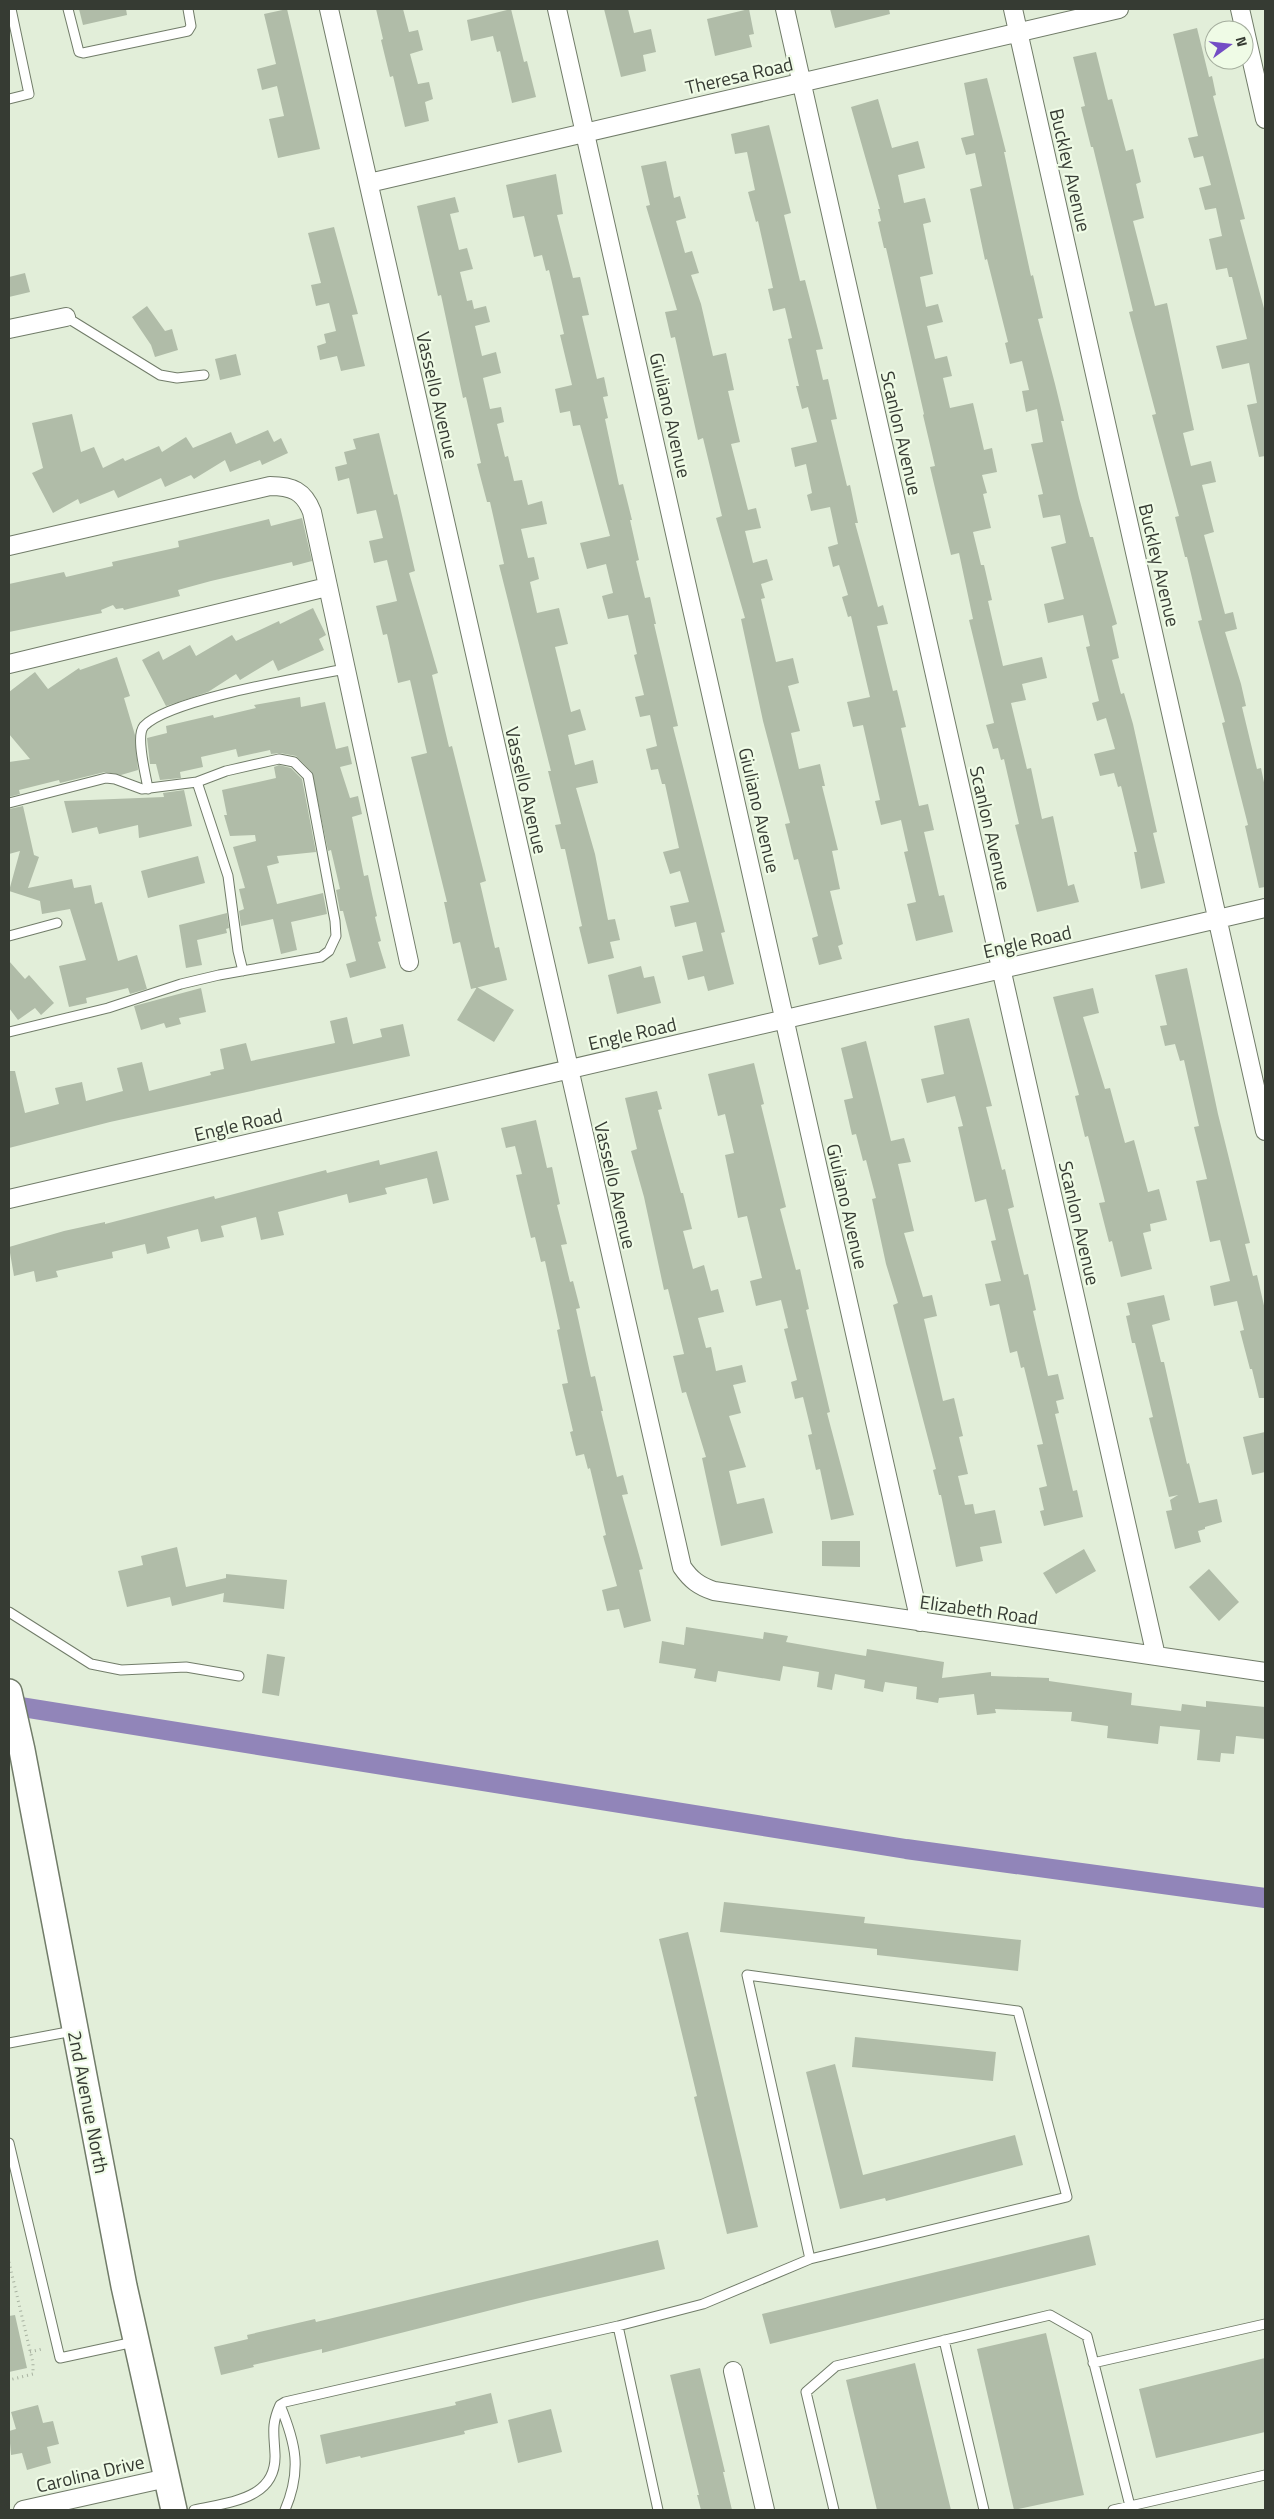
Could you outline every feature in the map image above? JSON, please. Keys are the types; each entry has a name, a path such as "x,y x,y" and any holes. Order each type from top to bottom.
{"street":[{"name":"Vassello Avenue","path":"329,9 682,1567 690,1578"},
{"name":"Giuliano Avenue","path":"557,9 920,1622"},
{"name":"Scanlon Avenue","path":"785,9 1156,1656"},
{"name":"Buckley Avenue","path":"1013,9 1265,1131"},
{"name":"Theresa Road","path":"369,183 1120,9"},
{"path":"1240,9 1265,119"},
{"path":"9,330 66,317"},
{"path":"9,546 270,486 288,486 303,494 312,512 409,962"},
{"path":"9,664 327,587"},
{"name":"Engle Road","path":"9,1199 1265,908"},
{"name":"Elizabeth Road","path":"690,1578 701,1587 714,1591 1265,1672"},
{"name":"2nd Avenue North","path":"9,1692 22,1750 136,2342 174,2510"},
{"path":"733,2371 765,2510"},
{"name":"Carolina Drive","path":"23,2510 167,2478"}],"lane":[{"path":"9,100 29,94 11,9"},
{"path":"68,9 79,52 83,53 188,30 191,26 188,9"},
{"path":"66,317 137,363 160,375 178,378 204,375"},
{"path":"148,788 139,736 144,726 170,710 259,685 345,669"},
{"path":"9,803 106,778 148,788 197,782 226,771 278,759 294,762 308,776 335,921 336,936 329,951 321,957 181,984 108,1008 9,1032"},
{"path":"197,782 228,876 238,951 243,971"},
{"path":"9,936 57,923"},
{"path":"9,1612 82,1660 102,1667 136,1670 186,1667 239,1676"},
{"path":"194,2510 256,2493 271,2479 276,2462 273,2420 280,2405 285,2402 618,2326 703,2304 810,2259 1067,2197 1018,2011 746,1975 810,2259"},
{"path":"9,2043 76,2030"},
{"path":"9,2142 60,2358 136,2342"},
{"path":"834,2510 806,2392 836,2366 1050,2315 1087,2336 1131,2508"},
{"path":"1093,2363 1265,2324"},
{"path":"618,2326 658,2510"},
{"path":"944,2340 984,2510"},
{"path":"280,2405 292,2436 296,2454 296,2480 285,2510"},
{"path":"1113,2510 1131,2508 1265,2475"}],"path":[{"path":"9,2262 30,2352 32,2374 9,2380"},
{"path":"30,2352 42,2349"}],"building":[{"path":"79,9 126,9 127,15 83,25"},
{"path":"287,9 320,149 278,158 269,119 284,116 277,86 262,90 257,69 276,64 264,14"},
{"path":"376,9 403,9 409,32 418,30 423,50 410,54 418,84 429,82 433,99 425,102 429,121 405,127 393,76 390,77"},
{"path":"511,9 524,62 527,61 536,97 512,103 500,51 497,52 493,36 471,41 467,20"},
{"path":"604,9 628,9 634,33 651,29 656,52 643,55 646,71 621,77"},
{"path":"749,9 754,34 749,35 752,47 715,56 707,19"},
{"path":"830,9 889,9 890,14 835,28"},
{"path":"1197,28 1204,57 1204,70 1207,70 1209,77 1212,76 1216,95 1213,96 1245,219 1240,220 1265,312 1265,456 1259,457 1247,405 1257,403 1249,363 1222,369 1216,346 1247,339 1232,277 1229,277 1227,268 1216,270 1209,239 1222,236 1216,208 1205,210 1199,188 1211,185 1203,156 1194,158 1188,138 1198,136 1173,34"},
{"path":"1096,52 1108,100 1112,99 1126,151 1133,149 1141,182 1136,184 1144,218 1133,221 1155,306 1167,303 1194,430 1183,433 1191,466 1211,461 1216,482 1202,485 1214,532 1204,535 1225,614 1233,612 1237,629 1225,632 1241,684 1246,706 1242,707 1257,769 1261,768 1265,787 1265,887 1259,888 1245,826 1248,825 1222,723 1225,722 1198,621 1202,620 1175,517 1179,516 1152,415 1156,414 1129,312 1133,311 1093,147 1091,147 1081,107 1085,106 1073,57"},
{"path":"987,78 1006,152 1004,152 1031,276 1033,275 1043,318 1038,319 1064,421 1061,421 1079,498 1090,537 1093,537 1117,624 1112,626 1119,658 1112,660 1121,694 1124,693 1133,724 1157,832 1153,833 1165,883 1141,889 1134,852 1137,852 1121,786 1118,787 1114,773 1100,776 1094,754 1115,749 1106,718 1097,721 1092,703 1099,701 1086,647 1090,646 1083,615 1048,623 1044,604 1064,599 1051,547 1066,543 1060,515 1043,518 1038,495 1043,494 1031,444 1043,442 1037,409 1026,412 1022,391 1029,390 1022,361 1010,364 1005,343 1008,342 987,259 985,260 970,189 982,186 975,153 966,155 961,138 974,135 964,83"},
{"path":"878,99 892,148 918,141 925,168 898,175 904,203 925,198 931,222 923,224 933,274 920,277 926,307 938,304 943,322 927,326 935,359 947,356 952,376 943,378 950,408 973,403 984,450 992,448 997,472 982,475 987,493 983,494 991,528 973,532 981,565 984,565 992,600 988,601 1003,666 1042,657 1047,678 1022,684 1026,700 1011,703 1027,769 1031,768 1042,819 1053,816 1068,886 1074,884 1079,902 1037,912 1015,825 1019,824 1004,759 1001,760 998,748 993,749 986,725 994,723 969,620 973,619 959,553 951,555 930,467 935,466 924,414 886,248 884,248 878,222 881,221 878,209 880,209 851,107"},
{"path":"769,125 791,213 784,215 800,281 805,280 823,349 816,350 823,380 828,379 837,419 831,420 847,486 850,485 858,523 855,523 878,607 883,605 888,624 877,626 893,691 897,690 906,727 901,728 919,806 928,804 934,830 924,832 939,896 944,895 953,932 916,941 907,904 916,902 904,852 908,851 901,820 881,825 875,801 880,800 863,725 853,727 847,702 870,697 851,616 848,617 842,597 848,595 839,565 833,567 828,547 838,544 830,507 811,511 807,495 812,493 806,464 795,467 791,448 817,442 808,407 802,409 796,386 799,386 788,339 792,338 785,308 773,311 768,289 773,288 758,221 756,222 748,192 755,190 747,152 735,154 731,134"},
{"path":"666,161 674,198 680,196 686,218 676,221 685,253 692,251 699,273 691,275 701,304 713,356 726,353 734,390 728,391 740,442 731,444 748,510 756,508 761,528 745,531 753,563 767,559 773,580 761,584 765,598 761,599 776,662 793,658 799,683 788,686 800,731 791,733 799,769 820,764 825,786 822,786 838,850 832,851 840,889 830,891 843,944 838,946 842,959 819,965 812,938 818,936 798,859 794,860 785,824 790,823 763,721 741,619 745,618 716,518 722,516 703,438 698,440 675,337 671,338 665,312 677,310 646,206 650,205 641,166"},
{"path":"556,174 563,214 557,215 573,278 580,277 589,315 582,316 597,379 604,377 608,396 603,397 608,418 605,419 619,485 623,484 632,520 630,520 639,560 636,561 645,598 650,597 656,624 654,624 678,726 673,727 725,932 721,933 734,984 708,991 704,976 688,980 682,956 703,951 696,922 675,927 670,906 689,902 680,871 670,874 663,852 679,848 665,784 662,784 658,769 651,770 646,749 657,746 650,715 640,717 635,697 644,695 634,655 637,654 628,615 608,619 602,596 613,593 606,564 587,569 580,543 610,536 580,425 573,426 570,411 560,413 555,389 572,385 560,335 564,334 549,270 546,271 542,255 534,257 524,216 513,218 506,185"},
{"path":"455,197 459,212 450,214 459,250 467,248 473,269 460,272 467,301 472,300 474,309 486,306 490,322 475,326 482,356 496,352 501,373 483,378 490,409 501,407 504,422 497,424 505,457 508,456 514,481 522,480 528,505 542,501 547,524 521,529 528,558 534,557 539,579 530,582 537,613 559,608 568,644 555,647 571,712 580,709 586,730 568,735 575,765 593,760 598,783 576,788 595,854 608,920 615,919 620,940 610,942 614,958 588,964 579,927 582,926 565,849 561,849 555,825 561,824 548,771 551,771 499,565 504,564 490,502 487,502 477,464 481,463 466,397 463,398 441,295 438,296 417,206"},
{"path":"334,227 358,314 352,315 365,366 341,371 337,356 320,360 317,346 326,343 324,334 336,331 329,303 316,306 311,285 321,283 308,233"},
{"path":"25,273 30,292 9,297 9,277"},
{"path":"147,306 165,331 172,329 178,350 155,357 151,345 132,317"},
{"path":"236,354 241,375 220,380 215,359"},
{"path":"72,414 81,452 94,447 103,468 123,458 125,461 159,446 162,452 186,437 193,448 231,432 236,444 268,430 274,442 281,438 288,453 262,465 260,460 230,472 225,460 194,479 191,475 165,487 161,478 118,498 114,490 80,504 78,499 53,513 32,473 43,468 32,423"},
{"path":"379,433 394,495 397,494 415,571 409,573 438,673 432,675 449,747 452,746 486,881 480,883 495,948 499,947 507,980 471,989 460,942 453,944 444,902 447,902 411,757 427,753 410,680 398,683 387,634 383,635 376,606 397,601 387,560 374,563 369,541 383,538 376,510 357,514 349,478 338,481 335,467 347,464 344,452 356,449 353,439"},
{"path":"302,518 312,561 293,566 292,562 211,581 178,590 180,596 124,610 123,608 116,609 113,605 101,610 102,613 9,632 9,584 64,572 66,577 113,566 112,562 179,547 178,541 269,519 271,526"},
{"path":"313,608 326,635 319,639 324,650 278,671 273,660 240,680 236,674 208,692 166,706 142,660 159,651 163,660 190,645 196,656 232,635 236,641 279,621 280,624"},
{"path":"117,657 130,696 124,698 135,735 138,770 121,775 105,772 60,783 59,780 19,790 20,794 9,797 9,762 30,759 9,734 9,692 35,672 48,689 79,668 80,670"},
{"path":"300,697 301,707 325,702 336,749 348,746 352,764 340,767 350,798 358,796 362,814 352,817 364,876 368,875 381,941 378,942 386,968 350,978 346,964 356,961 343,911 340,911 336,890 340,889 331,850 328,851 312,772 296,756 280,753 271,754 270,750 238,757 236,749 201,757 203,767 180,772 181,778 160,780 156,764 150,764 147,738 167,733 166,726 213,715 214,718 256,708 254,705"},
{"path":"279,765 291,768 302,779 316,852 277,856 279,863 267,866 277,904 323,893 327,914 291,922 297,950 281,954 273,919 241,926 239,911 244,909 239,889 245,888 233,847 256,841 255,835 230,836 224,815 227,815 222,790 276,778 274,767"},
{"path":"184,790 192,826 139,838 138,825 99,834 97,827 72,833 64,801 164,797 163,793"},
{"path":"23,806 34,855 39,857 28,888 72,879 74,888 91,885 95,904 102,902 118,961 137,955 147,989 130,994 128,988 86,998 87,1003 69,1007 59,966 86,960 70,909 42,914 40,901 9,891 20,851 9,854 9,809"},
{"path":"198,856 205,883 148,898 141,871"},
{"path":"227,913 229,928 226,929 227,933 197,940 202,965 186,968 179,925"},
{"path":"9,961 25,979 29,975 54,1003 41,1015 35,1008 18,1020 9,1008"},
{"path":"641,966 644,978 654,976 661,1003 617,1014 608,975"},
{"path":"1187,968 1218,1114 1250,1243 1245,1244 1253,1276 1257,1275 1265,1310 1265,1398 1259,1398 1252,1369 1250,1369 1240,1331 1244,1330 1237,1301 1214,1306 1210,1286 1230,1281 1220,1240 1210,1242 1196,1181 1207,1179 1194,1127 1199,1126 1184,1060 1180,1061 1175,1044 1165,1046 1160,1026 1167,1025 1155,975"},
{"path":"477,987 514,1010 494,1042 457,1020"},
{"path":"201,988 206,1012 179,1018 181,1024 166,1028 164,1023 141,1030 134,1006"},
{"path":"1093,988 1099,1013 1083,1017 1105,1089 1110,1088 1125,1143 1134,1140 1148,1192 1159,1189 1167,1220 1150,1224 1151,1231 1143,1233 1152,1269 1121,1277 1112,1241 1109,1242 1099,1203 1105,1202 1088,1136 1085,1137 1075,1096 1079,1095 1053,997"},
{"path":"347,1017 353,1044 382,1037 380,1029 403,1024 410,1056 110,1122 9,1148 9,1071 15,1071 25,1113 59,1104 55,1088 82,1082 86,1101 123,1091 117,1068 142,1062 149,1091 211,1075 210,1072 224,1069 220,1049 246,1043 251,1061 335,1043 330,1021"},
{"path":"969,1018 992,1106 986,1107 1002,1170 1005,1169 1014,1207 1008,1209 1024,1275 1028,1274 1036,1310 1033,1311 1048,1376 1058,1374 1064,1399 1056,1401 1059,1413 1055,1414 1073,1491 1077,1490 1083,1517 1044,1526 1040,1511 1044,1510 1039,1488 1047,1486 1037,1445 1043,1444 1024,1367 1021,1368 1017,1351 1010,1353 999,1304 990,1306 985,1284 1001,1281 991,1241 996,1240 986,1199 975,1202 958,1127 963,1126 955,1096 927,1103 921,1079 944,1074 934,1026"},
{"path":"866,1041 891,1141 904,1138 911,1162 898,1164 914,1231 904,1233 923,1297 932,1295 937,1316 924,1319 943,1401 954,1398 963,1436 959,1437 968,1474 958,1476 965,1505 973,1504 975,1514 995,1510 1002,1543 980,1547 983,1561 956,1567 941,1495 939,1495 933,1470 936,1469 893,1305 898,1303 886,1264 872,1199 876,1198 866,1160 863,1161 856,1134 852,1135 844,1100 853,1098 841,1048"},
{"path":"754,1063 764,1104 761,1105 786,1207 780,1209 796,1270 800,1269 809,1309 806,1310 830,1412 827,1413 854,1515 831,1520 820,1469 816,1470 808,1435 812,1434 803,1397 795,1399 791,1382 797,1380 784,1329 788,1328 781,1300 756,1306 750,1281 762,1278 747,1216 738,1218 725,1155 734,1153 725,1114 718,1116 708,1074"},
{"path":"657,1091 662,1109 658,1110 692,1229 683,1231 693,1269 704,1265 711,1291 718,1289 724,1312 698,1318 706,1348 711,1347 716,1371 742,1365 746,1382 733,1385 741,1413 729,1416 746,1467 729,1471 737,1504 764,1498 773,1533 721,1546 702,1458 706,1457 686,1392 682,1393 673,1356 684,1354 668,1289 664,1290 644,1197 631,1151 637,1149 625,1098"},
{"path":"536,1120 547,1168 552,1167 560,1204 557,1205 567,1244 561,1245 570,1282 573,1281 580,1308 576,1309 591,1377 595,1376 603,1411 601,1411 617,1477 623,1475 628,1494 622,1495 643,1569 639,1570 651,1621 624,1628 619,1609 607,1611 602,1590 617,1586 603,1536 606,1535 590,1468 588,1469 584,1454 576,1456 570,1432 573,1431 562,1384 568,1383 557,1330 560,1329 545,1261 541,1262 535,1237 531,1238 516,1175 522,1174 515,1146 506,1148 501,1128"},
{"path":"437,1151 449,1200 433,1204 427,1178 385,1188 387,1194 349,1203 347,1194 278,1212 284,1235 261,1240 256,1217 221,1226 224,1237 201,1242 198,1229 167,1237 170,1248 147,1254 145,1244 112,1252 113,1258 56,1271 58,1277 36,1282 34,1271 14,1276 9,1247 64,1231 105,1222 105,1224 214,1196 215,1199 326,1170 327,1173 379,1160 380,1165"},
{"path":"1164,1295 1170,1320 1152,1325 1161,1362 1164,1362 1187,1464 1189,1463 1199,1503 1217,1499 1222,1522 1198,1531 1201,1542 1175,1549 1166,1511 1172,1510 1170,1500 1178,1495 1169,1497 1149,1418 1153,1417 1135,1343 1132,1343 1126,1316 1130,1315 1127,1303"},
{"path":"1265,1432 1265,1472 1252,1475 1243,1437"},
{"path":"822,1541 860,1541 860,1567 822,1566"},
{"path":"177,1547 186,1587 226,1578 226,1574 287,1580 284,1609 223,1602 224,1593 172,1606 170,1597 127,1607 118,1571 143,1565 141,1556"},
{"path":"1084,1549 1096,1571 1056,1594 1043,1573"},
{"path":"1209,1569 1239,1602 1219,1621 1189,1587"},
{"path":"686,1627 763,1639 764,1632 788,1636 786,1642 866,1656 867,1649 944,1662 942,1678 991,1672 991,1676 1049,1678 1049,1681 1132,1693 1131,1705 1181,1711 1182,1704 1206,1707 1206,1701 1265,1707 1265,1739 1236,1736 1234,1754 1221,1753 1220,1762 1197,1760 1200,1730 1160,1726 1158,1744 1107,1738 1108,1726 1071,1721 1072,1712 995,1709 996,1713 977,1715 974,1694 939,1698 938,1703 916,1699 917,1687 885,1682 883,1692 864,1688 865,1680 835,1674 832,1690 817,1687 819,1672 783,1666 780,1681 718,1671 716,1682 694,1678 696,1669 659,1663 662,1641 684,1645"},
{"path":"267,1654 285,1657 279,1696 262,1693"},
{"path":"724,1902 865,1917 864,1923 1021,1940 1018,1971 877,1955 877,1949 720,1932"},
{"path":"688,1932 758,2227 727,2234 694,2097 697,2096 659,1939"},
{"path":"855,2037 996,2052 993,2081 852,2067"},
{"path":"835,2064 863,2175 1015,2135 1023,2165 886,2201 885,2198 840,2209 806,2072"},
{"path":"1089,2235 1096,2265 770,2344 762,2314"},
{"path":"658,2240 665,2269 527,2301 322,2353 322,2349 253,2365 254,2367 221,2375 214,2347 248,2339 247,2335 315,2319 316,2322"},
{"path":"15,2315 27,2368 9,2372 9,2316"},
{"path":"1046,2333 1084,2495 1014,2510 977,2349"},
{"path":"1265,2358 1265,2432 1156,2458 1139,2389"},
{"path":"915,2363 951,2510 877,2510 846,2380"},
{"path":"700,2368 725,2472 723,2472 732,2510 701,2510 697,2495 699,2495 670,2375"},
{"path":"491,2393 498,2423 464,2431 465,2434 361,2458 360,2456 326,2464 320,2435 456,2405 455,2402"},
{"path":"38,2405 43,2423 53,2421 59,2444 47,2447 51,2463 27,2470 22,2453 11,2455 9,2431 16,2429 11,2412"},
{"path":"551,2409 562,2452 518,2463 508,2420"}],"waterway":[{"path":"9,1705 906,1849 1265,1898"}]}
